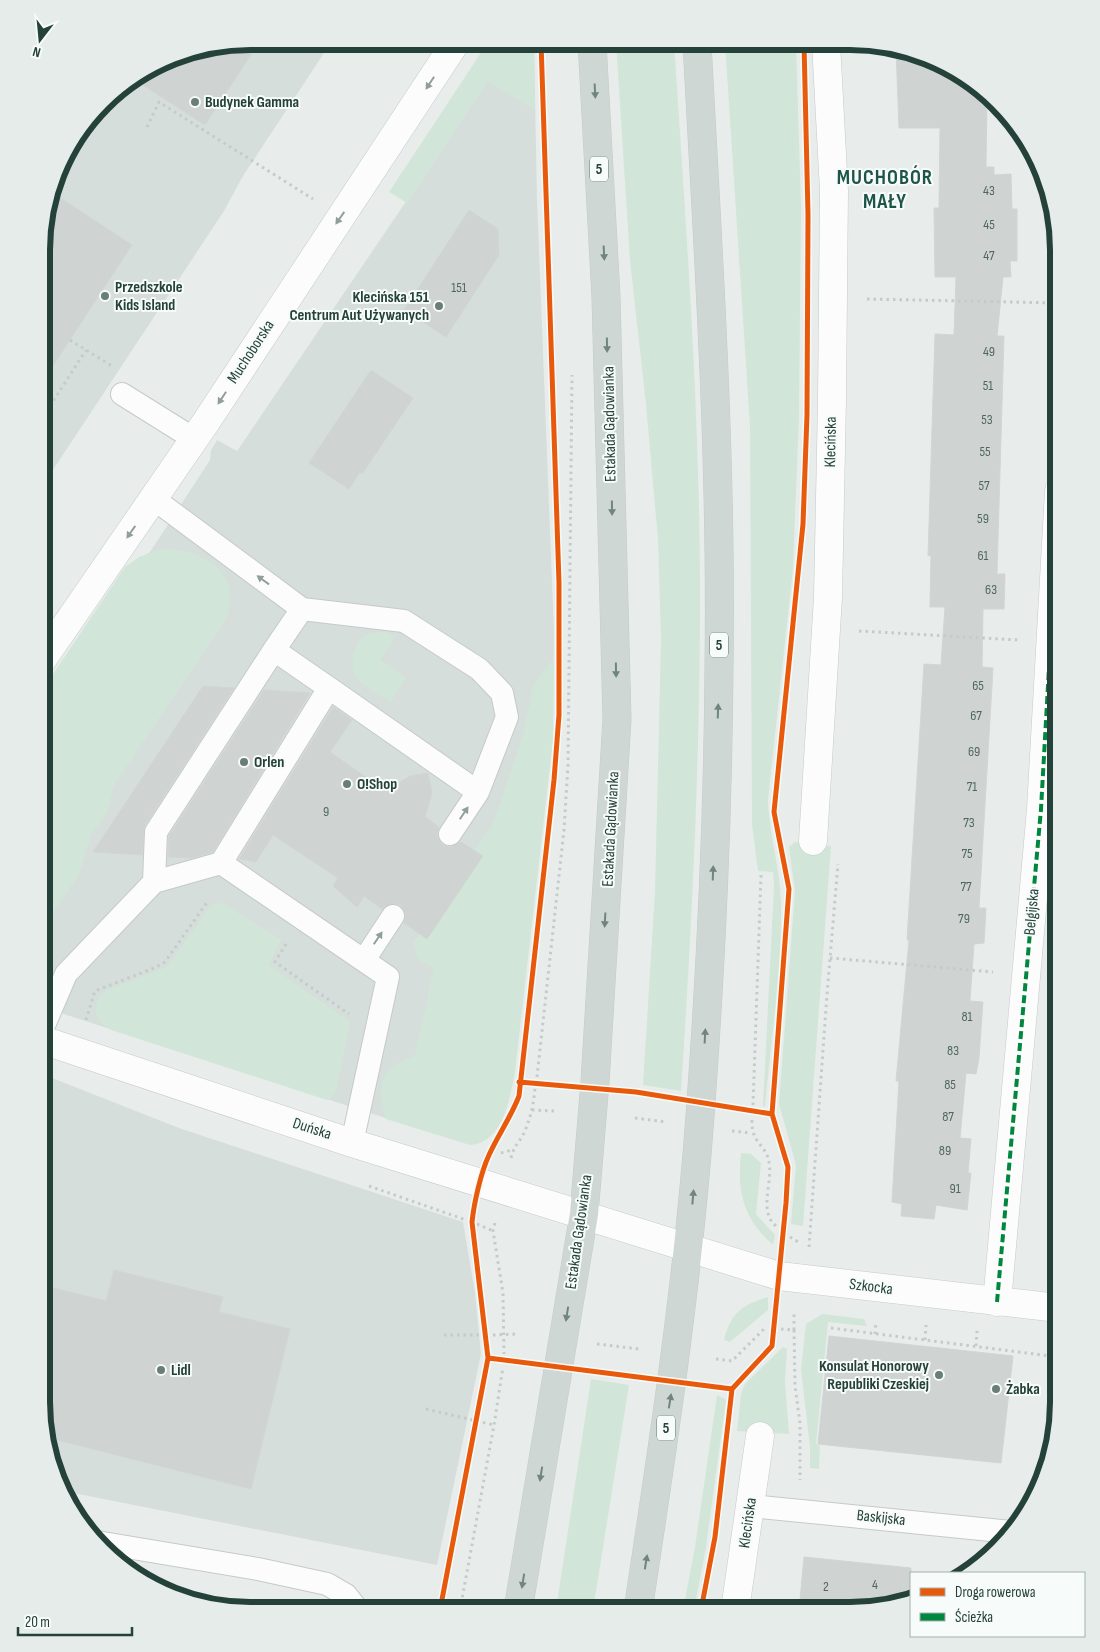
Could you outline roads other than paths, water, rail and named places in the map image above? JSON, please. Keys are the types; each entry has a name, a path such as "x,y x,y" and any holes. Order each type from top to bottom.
{"main road":[{"name":"Estakada Gądowianka","path":"519,1602 584,1214 595,1082 617,719 606,297 592,50"},
{"name":"5","path":"639,1602 672,1389 688,1246 701,1102 712,901 720,665 717,426 697,50"}],"street":[{"name":"Muchoborska","path":"50,648 154,499 451,50"},
{"name":"Klecińska","path":"813,841 828,597 832,400 834,190 826,50"},
{"name":"Belgijska","path":"997,1302 1041,809 1050,659"},
{"name":"Duńska","path":"50,1043 352,1142 584,1214"},
{"name":"Szkocka","path":"584,1214 786,1277 1050,1307"},
{"name":"Klecińska","path":"736,1602 760,1436"}],"lane":[{"path":"122,394 194,439"},
{"path":"154,499 302,609 404,621 479,669 502,693 507,717 478,792 450,834"},
{"path":"154,882 156,832 302,609"},
{"path":"274,650 478,792"},
{"path":"50,1011 66,974 154,882 221,863 329,688"},
{"path":"221,863 388,977 352,1142"},
{"path":"364,960 393,916"},
{"name":"Baskijska","path":"751,1506 1003,1531"},
{"path":"114,1548 258,1568 327,1584 346,1595 352,1602"}],"place":[{"name":"Budynek Gamma","path":"195,102"},
{"name":"Przedszkole Kids Island","path":"105,296"},
{"name":"Klecińska 151 Centrum Aut Używanych","path":"439,306"},
{"name":"Orlen","path":"244,762"},
{"name":"O!Shop","path":"347,784"},
{"name":"Lidl","path":"161,1370"},
{"name":"Konsulat Honorowy Republiki Czeskiej","path":"939,1375"},
{"name":"Żabka","path":"996,1389"}],"district":[{"name":"MUCHOBÓR MAŁY","path":"885,189"}]}
